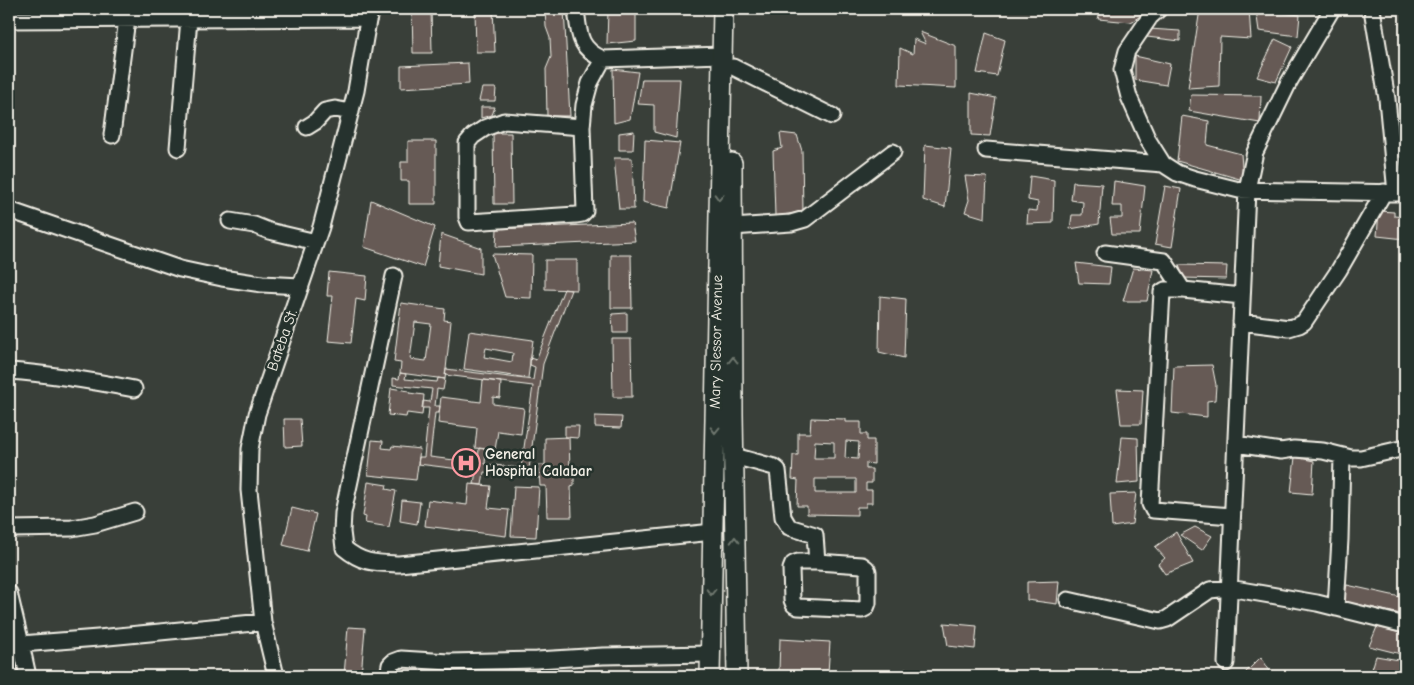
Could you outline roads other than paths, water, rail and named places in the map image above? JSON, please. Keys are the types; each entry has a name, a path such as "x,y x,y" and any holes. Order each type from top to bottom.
{"main road":[{"name":"Mary Slessor Avenue","path":"723,9 732,105 737,676"},
{"name":"Mary Slessor Avenue","path":"710,676 728,61 735,9"}],"street":[{"path":"576,9 579,34 587,50 592,55 603,59 728,61 832,116"},
{"path":"1159,9 1150,17 1127,51 1122,70 1129,97 1148,140 1162,164"},
{"path":"1226,663 1247,190 1255,152 1289,82 1332,9"},
{"path":"1241,322 1289,328 1299,326 1304,322 1395,193 1387,99 1372,9"},
{"path":"9,20 188,19 369,14"},
{"name":"Bateba St.","path":"276,676 262,622 248,490 250,449 257,414 330,197 356,91 369,14"},
{"path":"112,135 127,19"},
{"path":"178,148 188,19"},
{"path":"582,127 504,121 485,128 472,136 467,143 467,217 469,222 582,214 585,211 582,127 584,105 590,83 603,59"},
{"path":"307,127 315,122 325,111 335,109 351,112"},
{"path":"986,150 1162,164 1177,173 1195,180 1239,190 1395,193"},
{"path":"732,227 791,223 805,219 893,152"},
{"path":"9,210 202,275 301,286"},
{"path":"230,221 254,225 269,231 316,242"},
{"path":"1105,253 1164,261 1183,290"},
{"path":"394,276 343,512 342,532 344,548 355,557 370,562 399,564 713,532"},
{"path":"1232,516 1153,510 1150,504 1162,292 1165,290 1183,290 1242,296"},
{"path":"9,371 99,382 134,389"},
{"path":"1236,444 1281,451 1294,449 1323,451 1351,458 1361,458 1405,448"},
{"path":"734,456 774,467 778,470 783,517 789,527 814,535 817,562"},
{"path":"1336,608 1342,456"},
{"path":"9,529 72,528 95,524 135,512"},
{"path":"798,562 817,562 862,565 866,568 868,571 868,603 866,608 862,610 798,607 794,605 792,600 791,569 793,564 798,562"},
{"path":"1068,600 1160,621 1167,619 1210,590 1229,588 1317,603 1405,625"},
{"path":"9,593 28,676"},
{"path":"21,644 262,622"},
{"path":"388,676 390,665 401,659 448,662 710,654"}],"place":[{"name":"General Hospital Calabar","path":"466,463"}]}
